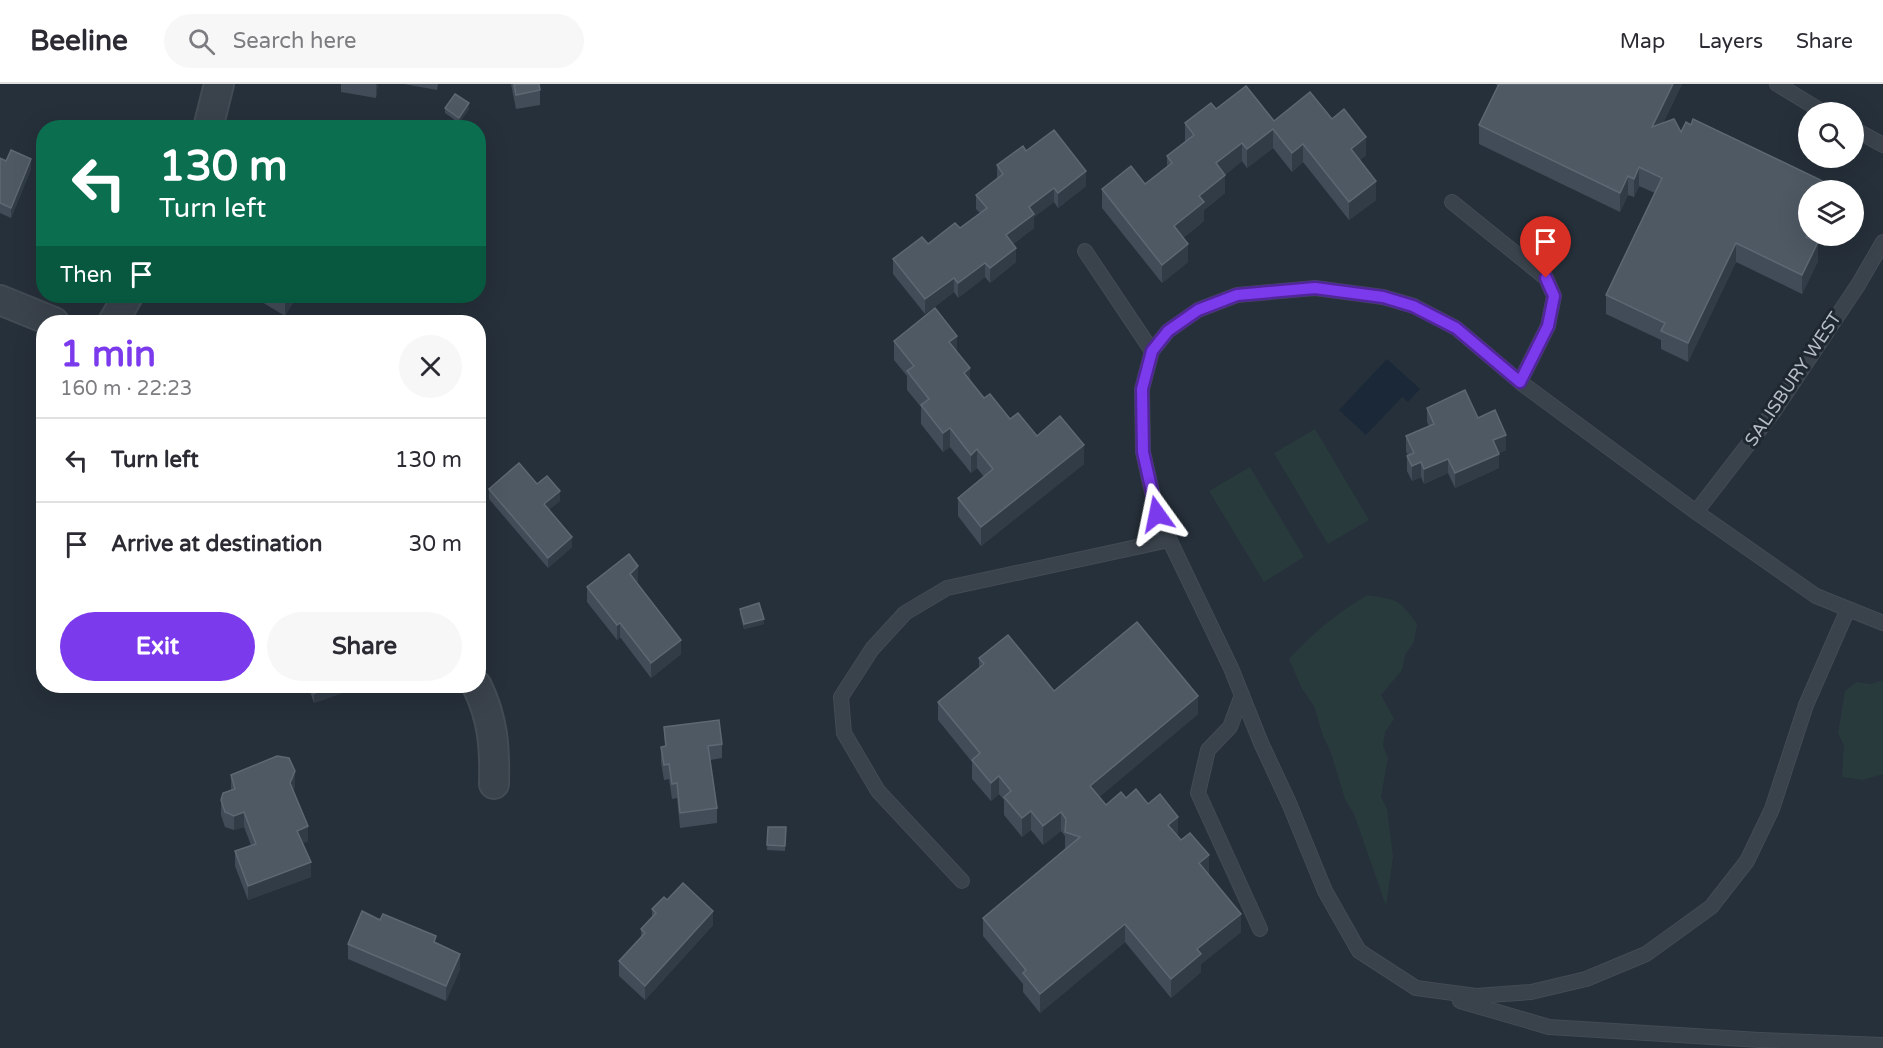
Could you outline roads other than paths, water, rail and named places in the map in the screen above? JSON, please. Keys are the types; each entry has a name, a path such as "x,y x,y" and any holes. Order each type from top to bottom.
{"street":[{"path":"210,120 219,84"},
{"path":"0,300 37,315"},
{"path":"480,693 487,708 495,748 494,784"}],"lane":[{"path":"1777,84 1807,102"},
{"path":"1864,135 1883,145"},
{"path":"1452,202 1546,278 1554,296 1548,326 1520,382"},
{"name":"SALISBURY WEST","path":"1696,513 1774,411 1883,242"},
{"path":"1085,251 1152,351"},
{"path":"1883,623 1816,596 1696,513 1520,382 1456,328 1413,306 1383,297 1315,288 1237,295 1198,310 1168,331 1152,351 1142,389 1143,452 1157,514 1242,695 1324,891 1359,951 1416,988 1549,1027 1760,1041 1883,1045"},
{"path":"962,881 878,791 844,733 841,697 872,649 905,613 946,588 1169,540"},
{"path":"1416,988 1476,996 1531,993 1586,979 1646,954 1711,907 1747,861 1772,809 1806,705 1848,609"},
{"path":"1242,695 1230,727 1208,750 1198,793 1260,929"}],"water":[{"path":"1387,359 1420,389 1408,402 1402,397 1366,435 1339,410"}]}
